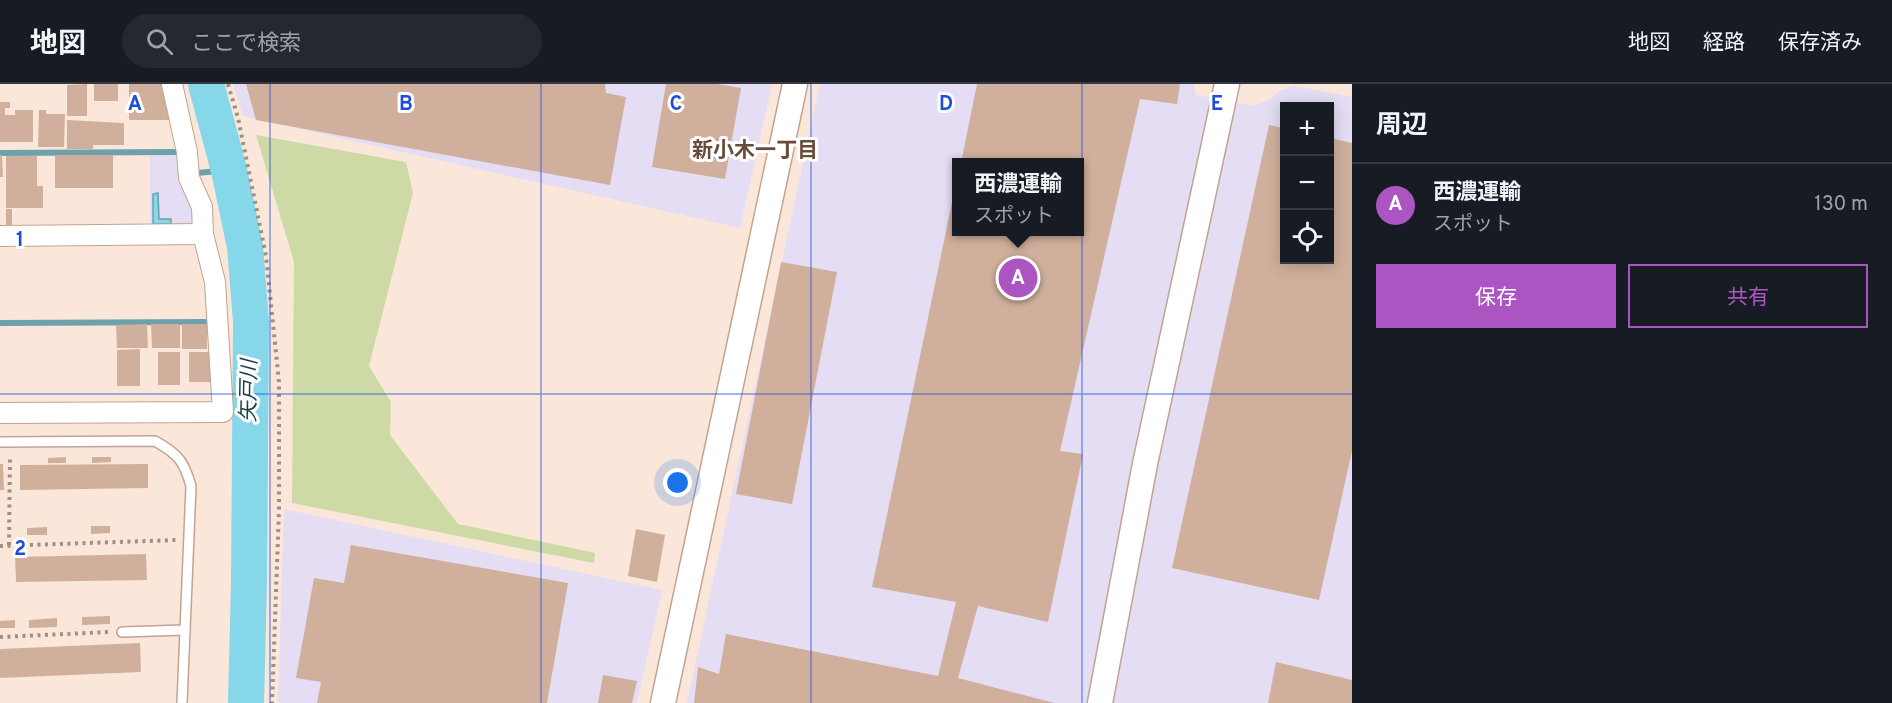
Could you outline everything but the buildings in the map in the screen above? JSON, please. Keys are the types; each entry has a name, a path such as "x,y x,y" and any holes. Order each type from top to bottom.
{"street":[{"path":"0,413 223,412 215,282 203,234 202,207 189,178 188,152 172,84"},
{"path":"663,703 795,84"},
{"path":"1100,703 1145,464 1227,84"},
{"path":"0,236 203,234"}],"lane":[{"path":"0,442 155,441 175,453 186,467 191,486 182,703"},
{"path":"122,632 185,630"}],"path":[{"path":"228,84 238,118 266,256 279,382 279,509 272,703"},
{"path":"9,545 10,455"},
{"path":"0,546 189,540"},
{"path":"0,637 122,632"}],"shaded area":[{"path":"233,84 772,84 740,228 243,116"},
{"path":"820,84 1194,84 1196,95 1254,106 1270,99 1280,90 1294,86 1352,97 1352,703 687,703"},
{"path":"150,154 180,154 195,221 190,226 150,226"},
{"path":"284,509 662,590 637,703 278,703"}],"green space":[{"path":"256,135 406,162 413,193 369,366 391,402 390,435 458,524 595,553 594,563 292,503 294,262"}],"water":[{"path":"158,193 159,219 171,219 171,224 153,224 153,194"}],"waterway":[{"name":"矢戸川","path":"206,84 229,170 245,247 251,321 246,703"},
{"path":"0,153 175,152"},
{"path":"197,173 229,170"},
{"path":"0,323 205,322"}],"place":[{"name":"西濃運輸","path":"1018,278"}],"district":[{"name":"新小木一丁目","path":"755,151"}]}
